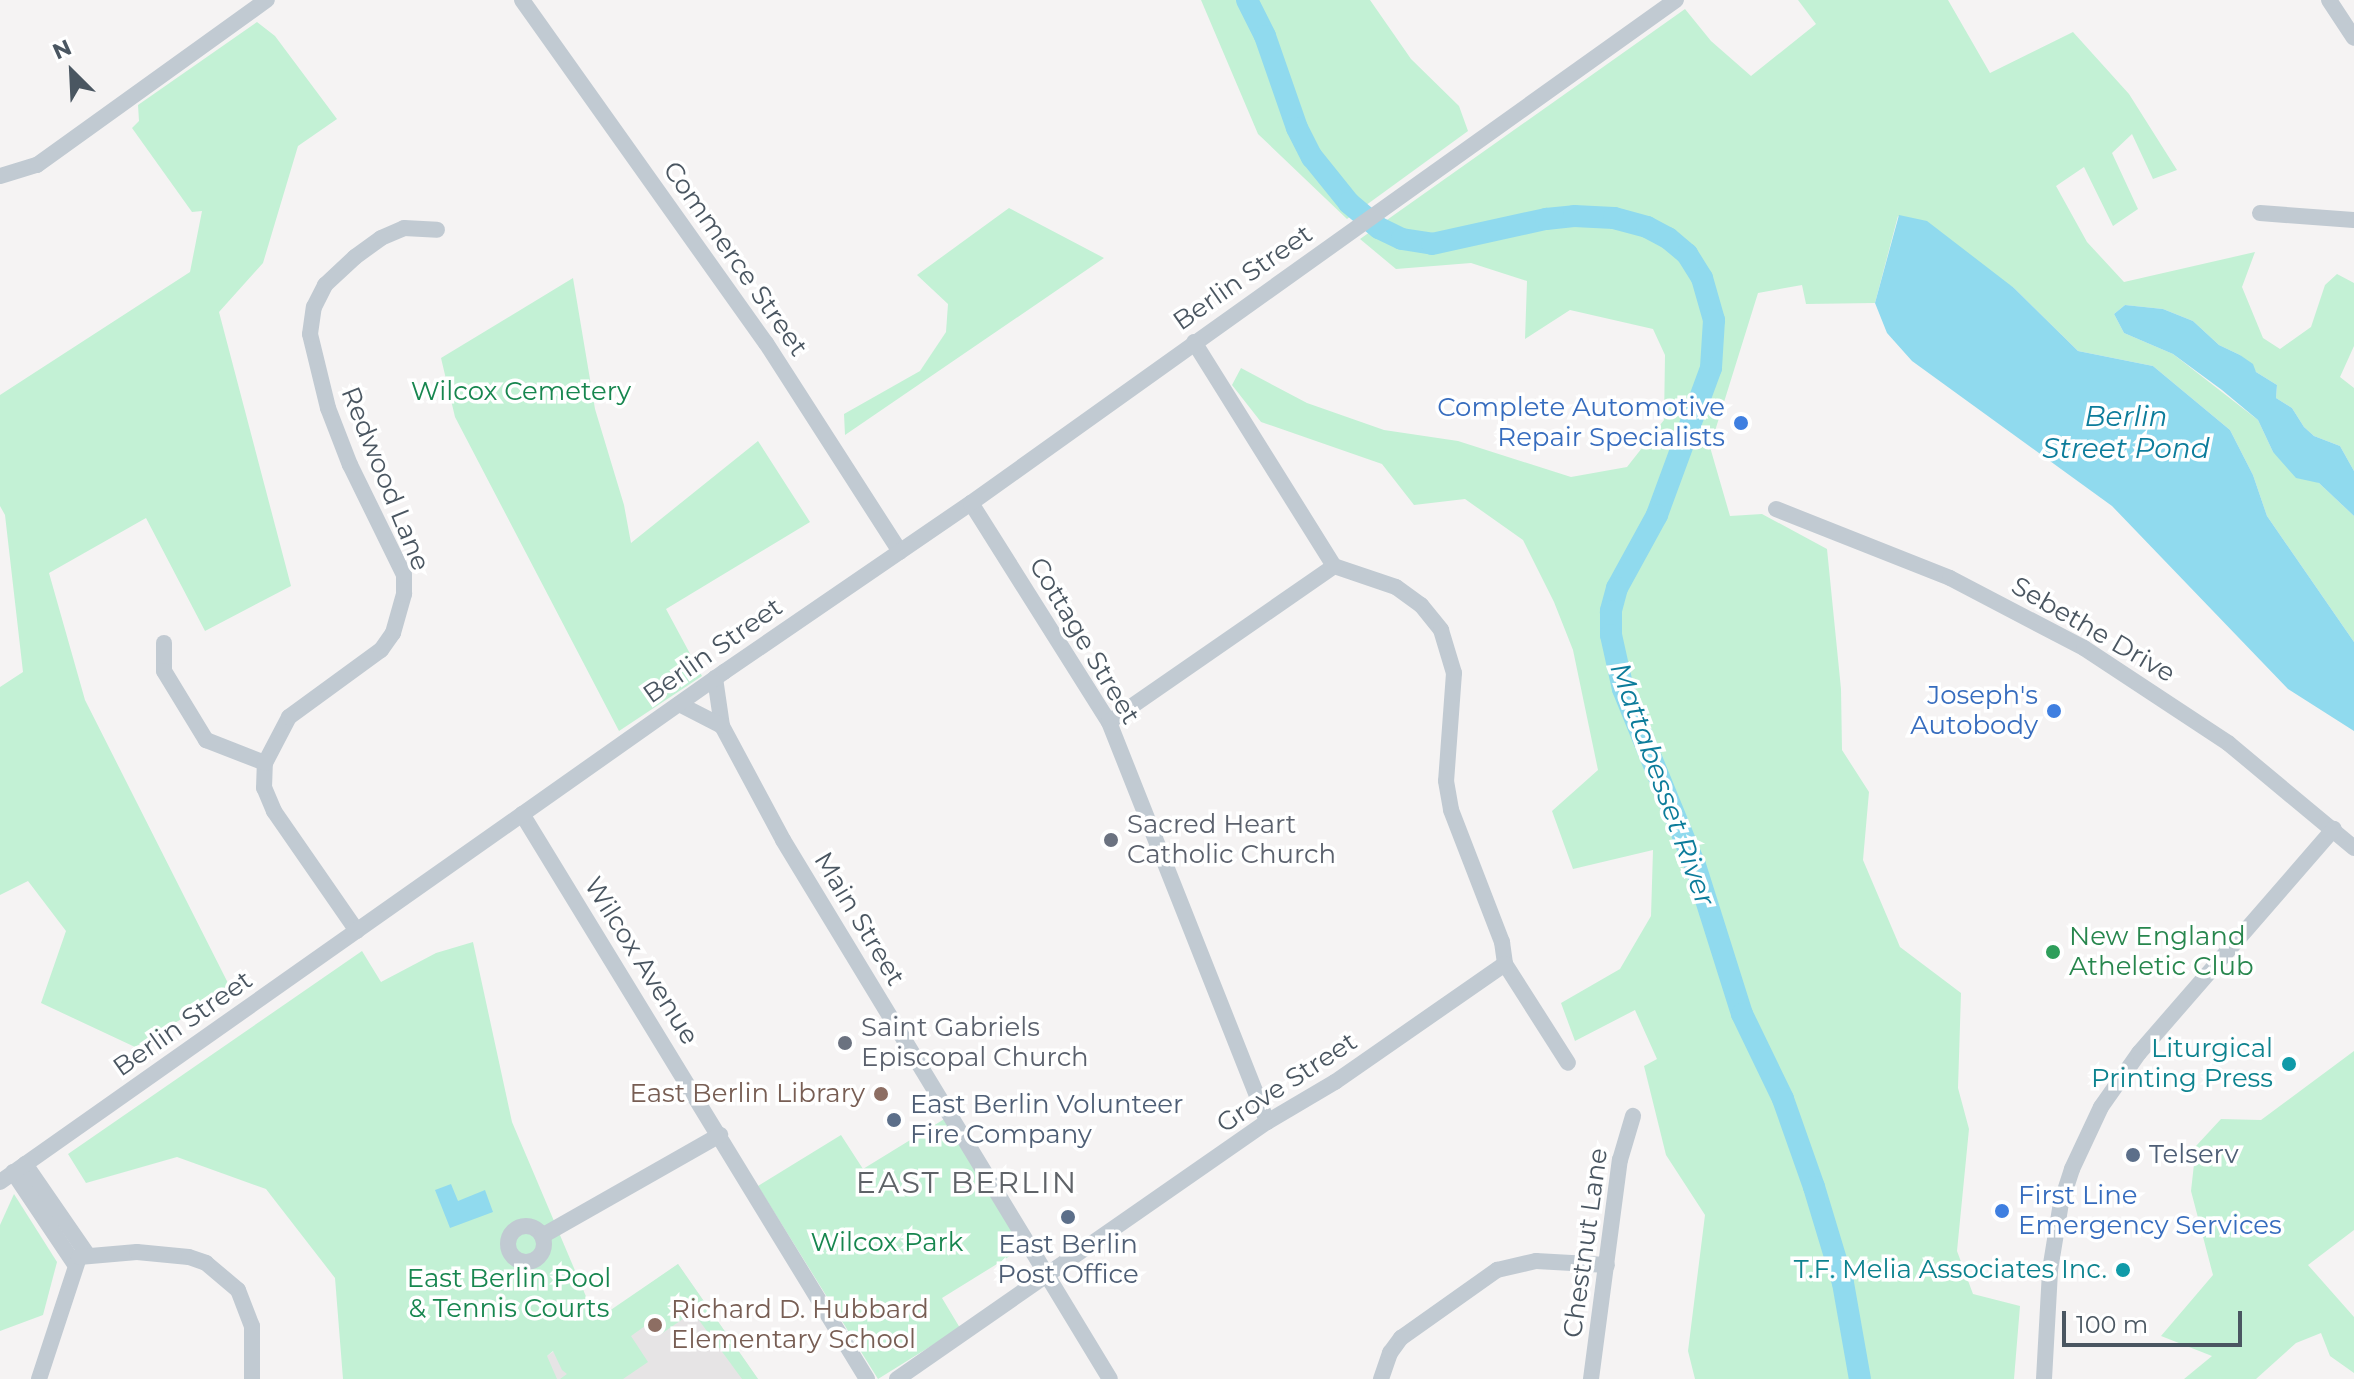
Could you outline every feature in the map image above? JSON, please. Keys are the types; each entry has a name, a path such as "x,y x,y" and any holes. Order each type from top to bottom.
{"street":[{"path":"0,176 37,165 267,0"},
{"name":"Commerce Street","path":"522,0 766,343 900,552"},
{"name":"Berlin Street","path":"13,1173 715,678 971,503 1676,0"},
{"path":"2329,0 2354,38"},
{"path":"2260,213 2354,220"},
{"name":"Redwood Lane","path":"265,763 289,717 381,650 393,633 404,594 404,575 350,465 328,408 310,334 314,307 325,285 381,238 404,228 437,230"},
{"path":"1194,342 1334,566 1396,587 1432,617 1447,643 1455,688 1446,781 1451,810 1502,942 1505,964 1568,1063"},
{"name":"Cottage Street","path":"971,503 1109,722 1267,1122"},
{"name":"Sebethe Drive","path":"1776,509 1950,578 2084,648 2228,743 2354,848"},
{"path":"1109,722 1334,566"},
{"path":"164,643 164,671 206,740 265,763 264,788 274,811 357,931"},
{"name":"Main Street","path":"715,678 722,726 783,840 1110,1379"},
{"path":"679,704 722,726"},
{"name":"Wilcox Avenue","path":"522,814 867,1379"},
{"path":"2044,1379 2050,1270 2061,1203 2072,1169 2101,1107 2139,1053 2334,829"},
{"name":"Grove Street","path":"897,1379 1267,1122 1335,1082 1505,964"},
{"name":"Chestnut Lane","path":"1591,1379 1620,1160 1633,1116"},
{"path":"542,1236 720,1135"},
{"path":"13,1173 80,1258"},
{"path":"80,1258 137,1252 189,1257 219,1271 238,1290 252,1326 252,1379"},
{"path":"39,1379 80,1258"},
{"path":"1381,1379 1390,1353 1401,1338 1497,1270 1536,1261 1607,1265"}],"shaded area":[{"name":"Richard D. Hubbard Elementary School","path":"678,1264 758,1379 514,1379 597,1321"}],"green space":[{"path":"1201,0 1370,0 1411,59 1459,106 1468,131 1347,219 1258,134"},
{"path":"1798,0 1948,0 1990,73 2073,32 2129,94 2177,170 2153,179 2132,134 2112,153 2138,209 2113,226 2084,167 2056,186 2087,242 2124,282 2255,252 2242,287 2263,338 2280,349 2311,327 2325,285 2337,274 2354,283 2354,346 2340,377 2354,388 2354,471 2340,446 2314,436 2292,408 2276,398 2277,385 2256,372 2240,355 2219,345 2193,321 2163,309 2125,305 2114,314 2124,333 2173,354 2258,420 2273,452 2319,483 2354,516 2354,642 2267,516 2253,475 2230,430 2153,366 2078,351 2014,288 1898,216 1875,303 1806,304 1802,285 1758,293 1710,447 1730,516 1762,514 1827,549 1841,689 1842,750 1869,792 1863,860 1900,947 1961,993 1958,1088 1969,1129 1957,1251 1973,1294 2020,1306 2014,1379 1695,1379 1688,1351 1705,1215 1666,1155 1644,1066 1657,1059 1635,1010 1575,1041 1561,1003 1620,969 1651,916 1653,850 1573,869 1552,811 1598,770 1573,650 1554,602 1523,540 1465,499 1414,505 1382,464 1261,422 1232,385 1241,368 1307,403 1384,430 1458,441 1571,477 1627,467 1664,420 1665,355 1653,329 1570,310 1525,339 1527,281 1471,263 1396,269 1360,239 1685,9 1711,41 1751,76 1816,24"},
{"path":"257,22 275,36 337,119 298,146 263,263 219,312 291,586 205,631 146,518 49,573 85,700 231,989 135,1047 41,1003 66,931 28,881 0,895 0,687 23,672 5,515 0,506 0,395 190,272 202,211 192,212 132,128 139,121 138,105"},
{"path":"1009,208 1104,258 845,435 844,414 920,371 946,332 948,304 917,275"},
{"name":"Wilcox Cemetery","path":"573,278 595,409 624,505 631,543 758,441 810,522 666,609 702,676 619,731 455,417 441,358"},
{"name":"East Berlin Pool & Tennis Courts","path":"473,942 512,1122 596,1320 678,1264 758,1379 742,1379 693,1312 661,1334 652,1321 631,1336 648,1362 623,1379 560,1379 567,1374 553,1351 547,1356 557,1379 343,1379 335,1278 266,1189 177,1157 86,1183 68,1154 362,951 381,982 436,953"},
{"path":"2354,1051 2354,1230 2308,1265 2354,1317 2354,1373 2330,1356 2321,1333 2296,1343 2256,1379 2184,1379 2212,1356 2161,1336 2213,1275 2191,1191 2196,1146 2221,1119 2261,1120"},
{"name":"Wilcox Park","path":"946,1118 1026,1246 942,1298 960,1328 878,1379 758,1186 841,1135 863,1169"},
{"path":"14,1194 57,1262 43,1315 0,1331 0,1225"}],"water":[{"name":"Berlin Street Pond","path":"1899,215 1927,221 2014,288 2078,351 2153,366 2230,430 2253,475 2267,516 2354,642 2354,731 2288,689 2112,506 1912,361 1887,333 1875,303"},
{"path":"2125,305 2163,309 2193,321 2219,345 2240,355 2253,364 2256,372 2277,385 2276,398 2292,408 2304,427 2314,436 2340,446 2354,471 2354,516 2319,483 2296,478 2273,452 2258,420 2222,390 2173,354 2124,333 2114,314"},
{"path":"451,1184 458,1201 485,1190 493,1212 450,1228 435,1190"}],"waterway":[{"name":"Mattabesset River","path":"1247,0 1265,36 1297,128 1312,157 1349,203 1379,228 1402,239 1432,244 1546,219 1574,216 1614,218 1647,227 1668,238 1687,254 1702,278 1714,320 1711,368 1657,515 1617,588 1611,611 1611,635 1623,689 1695,865 1742,1014 1783,1099 1814,1187 1843,1283 1860,1379"}],"place":[{"name":"Complete Automotive Repair Specialists","path":"1741,423"},
{"name":"Joseph's Autobody","path":"2054,711"},
{"name":"Sacred Heart Catholic Church","path":"1111,840"},
{"name":"New England Atheletic Club","path":"2053,952"},
{"name":"Saint Gabriels Episcopal Church","path":"845,1043"},
{"name":"Liturgical Printing Press","path":"2289,1064"},
{"name":"East Berlin Library","path":"881,1094"},
{"name":"East Berlin Volunteer Fire Company","path":"894,1120"},
{"name":"Telserv","path":"2133,1155"},
{"name":"First Line Emergency Services","path":"2002,1211"},
{"name":"East Berlin Post Office","path":"1068,1217"},
{"name":"T.F. Melia Associates Inc.","path":"2123,1270"},
{"name":"Richard D. Hubbard Elementary School","path":"655,1325"}],"district":[{"name":"EAST BERLIN","path":"967,1183"}]}
